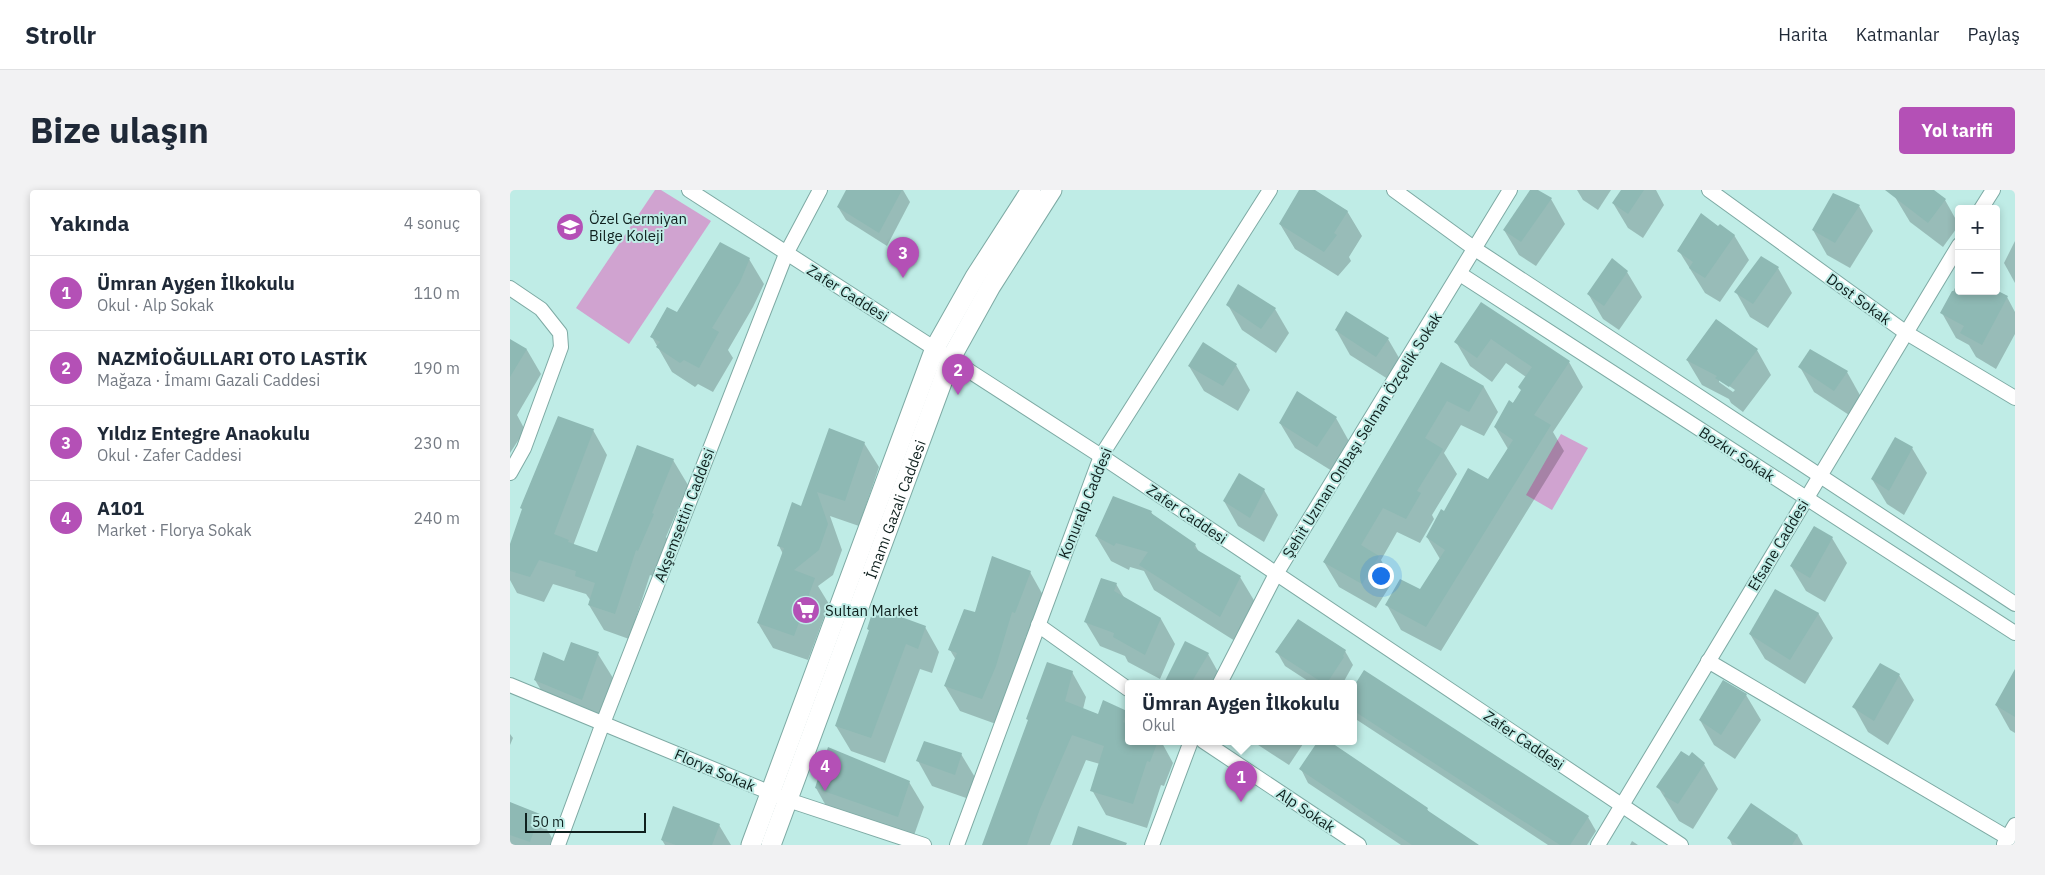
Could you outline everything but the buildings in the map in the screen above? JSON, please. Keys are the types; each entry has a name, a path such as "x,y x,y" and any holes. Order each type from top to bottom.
{"main road":[{"name":"İmamı Gazali Caddesi","path":"771,845 779,797 935,348 975,277 1030,190"},
{"name":"İmamı Gazali Caddesi","path":"751,845 779,797 951,358 991,286 1052,190"}],"street":[{"name":"Zafer Caddesi","path":"689,190 1101,456 1681,845"},
{"name":"Akşemsettin Caddesi","path":"558,845 603,724 786,254 820,190"},
{"name":"Konuralp Caddesi","path":"957,845 1101,456 1270,190"},
{"name":"Bozkır Sokak","path":"1394,190 1475,249 2015,604"},
{"name":"Şehit Uzman Onbaşı Selman Özçelik Sokak","path":"1222,680 1276,574 1510,190"},
{"name":"Dost Sokak","path":"1709,190 1905,332 2015,398"},
{"path":"1721,190 1736,210"},
{"path":"1984,205 1993,190"},
{"name":"Efsane Caddesi","path":"1598,845 1956,250"},
{"name":"Bozkır Sokak","path":"1460,274 2015,633"},
{"path":"510,288 541,309 560,333 561,347 524,448 510,473"},
{"path":"1038,625 1125,687"},
{"path":"1708,661 2009,842 2015,825"},
{"name":"Florya Sokak","path":"510,685 779,797 924,845"},
{"path":"1152,845 1190,745"},
{"name":"Alp Sokak","path":"1209,745 1359,845"}],"shaded area":[{"path":"655,190 661,190 711,221 629,344 576,308"},
{"path":"1561,434 1588,448 1552,510 1526,495"}],"place":[{"name":"Özel Germiyan Bilge Koleji","path":"570,227"},
{"name":"Yıldız Entegre Anaokulu","path":"903,278"},
{"name":"NAZMİOĞULLARI OTO LASTİK","path":"958,395"},
{"name":"Sultan Market","path":"806,610"},
{"name":"A101","path":"825,791"},
{"name":"Ümran Aygen İlkokulu","path":"1241,802"}]}
